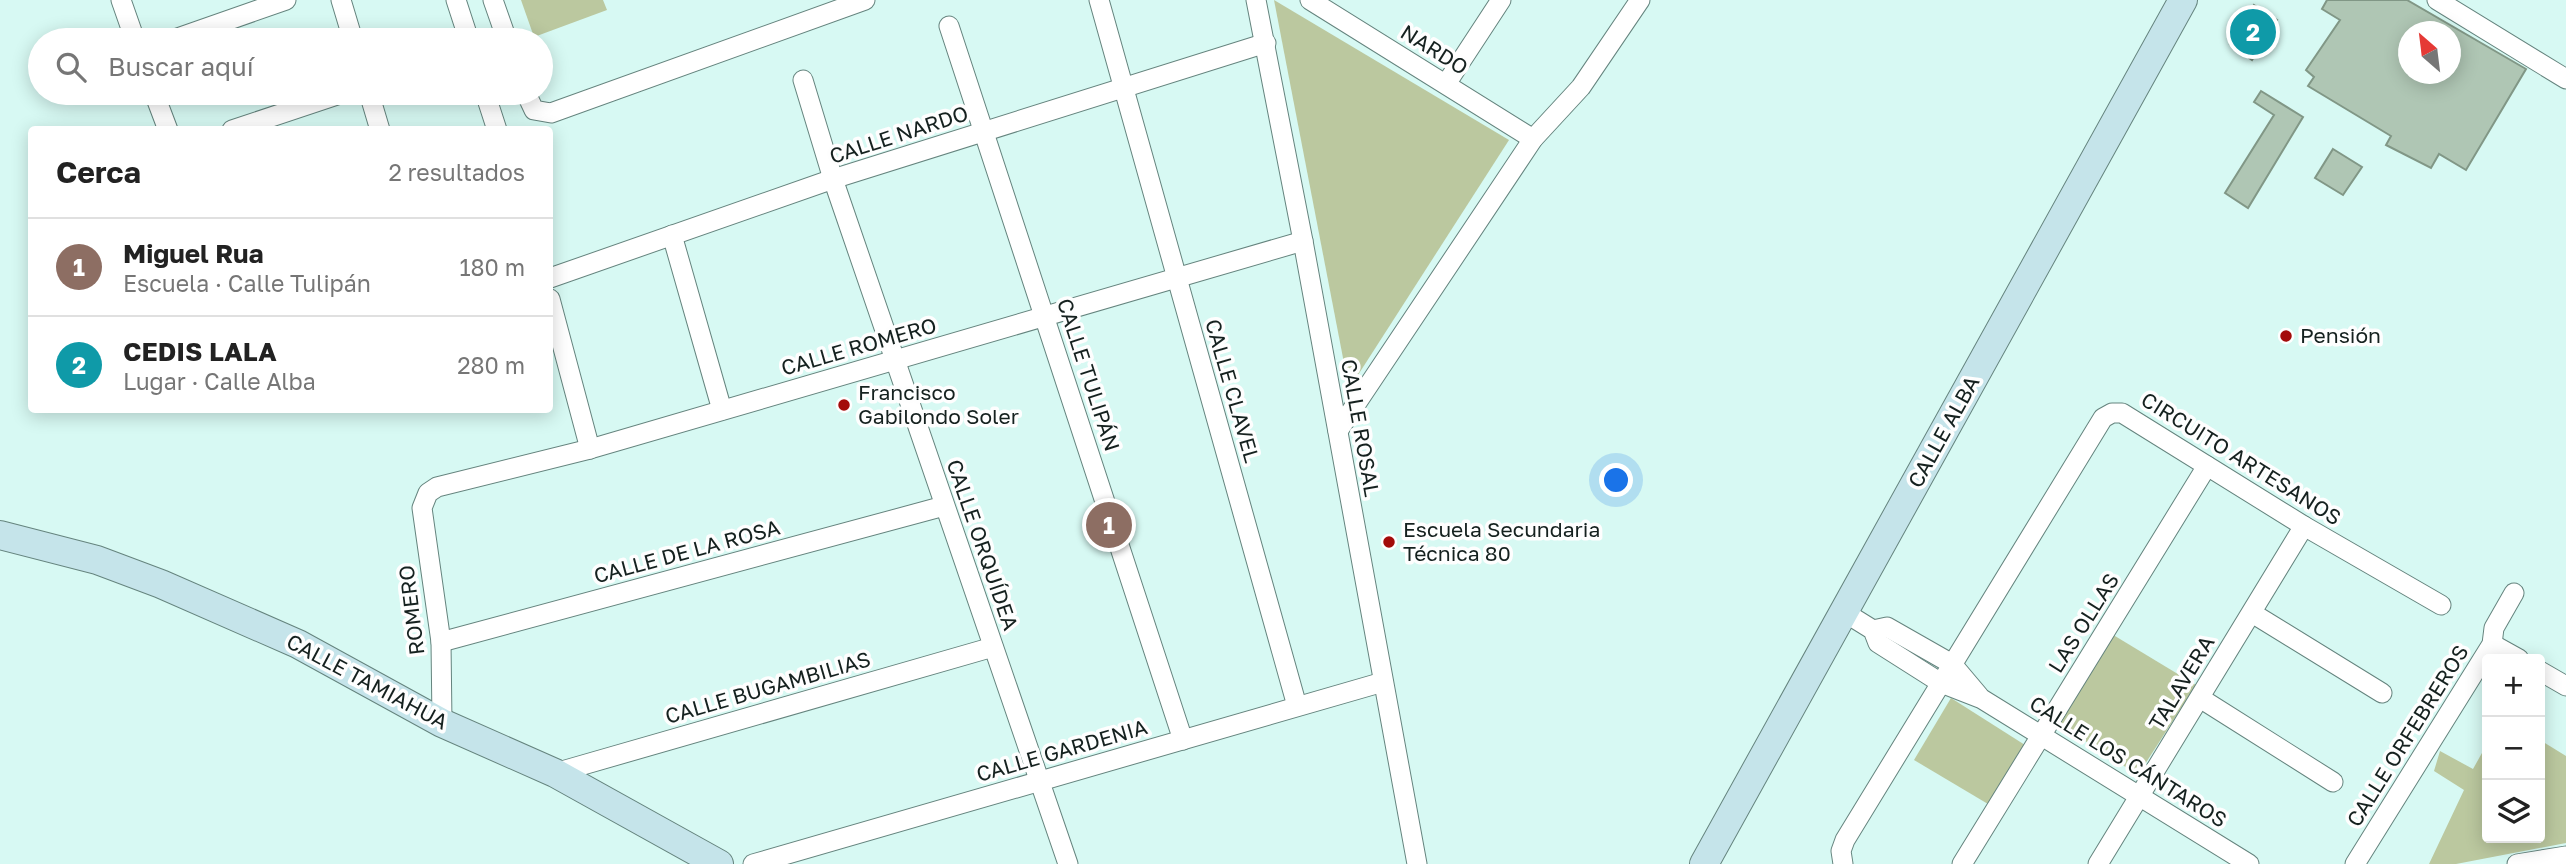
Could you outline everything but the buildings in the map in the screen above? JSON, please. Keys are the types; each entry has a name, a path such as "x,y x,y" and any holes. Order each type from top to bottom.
{"street":[{"path":"121,0 131,28"},
{"path":"207,28 286,0"},
{"path":"341,0 349,28"},
{"path":"465,28 458,5 492,0 502,28"},
{"path":"532,105 534,110 551,113 865,0"},
{"name":"CALLE CLAVEL","path":"1099,0 1297,706"},
{"name":"CALLE ROSAL","path":"1256,0 1417,864"},
{"name":"NARDO","path":"1310,0 1533,139"},
{"path":"1446,84 1501,0"},
{"path":"1338,431 1533,139 1581,87 1640,0"},
{"name":"CALLE ALBA","path":"1704,864 2183,0"},
{"path":"2437,0 2566,79"},
{"name":"CALLE TULIPÁN","path":"949,26 1183,740"},
{"name":"CALLE NARDO","path":"553,277 833,179 1266,43"},
{"name":"CALLE ORQUÍDEA","path":"803,80 894,360 1068,864"},
{"path":"159,105 166,126"},
{"path":"244,126 308,105"},
{"path":"373,105 379,126"},
{"path":"489,105 496,126"},
{"path":"672,235 722,410"},
{"name":"CALLE ROMERO","path":"428,493 446,483 590,449 1303,241"},
{"path":"553,310 590,449"},
{"name":"CIRCUITO ARTESANOS","path":"1843,864 1841,850 1845,840 2104,418 2112,412 2122,413 2304,526 2441,605"},
{"name":"LAS OLLAS","path":"1962,864 2207,466"},
{"name":"ROMERO","path":"428,493 422,508 441,642 442,723"},
{"name":"CALLE DE LA ROSA","path":"441,642 944,506"},
{"name":"TALAVERA","path":"2098,864 2304,526"},
{"name":"CALLE TAMIAHUA","path":"0,535 97,560 160,584 298,644 442,723 555,773 719,864"},
{"name":"CALLE ORFEBREROS","path":"2355,864 2492,644 2494,628 2514,593"},
{"name":"CALLE LOS CÁNTAROS","path":"1843,612 1872,630 1878,643 1941,682 1982,699 2249,864"},
{"path":"2252,613 2382,693"},
{"name":"CALLE LOS CÁNTAROS","path":"1872,630 1887,627 1952,664 1982,699"},
{"path":"2492,644 2510,654"},
{"name":"CALLE BUGAMBILIAS","path":"555,773 993,647"},
{"path":"2545,674 2566,686"},
{"name":"CALLE GARDENIA","path":"753,864 1383,682"},
{"path":"2200,698 2333,782"},
{"path":"2517,864 2566,856"}],"green space":[{"path":"521,0 603,0 607,10 553,30 531,28"},
{"path":"1274,0 1509,140 1349,389"},
{"path":"2110,633 2196,685 2138,775 2054,721"},
{"path":"1951,698 2025,745 1988,804 1914,760"},
{"path":"2545,743 2566,756 2566,843 2456,864 2429,864 2464,790 2434,771 2440,751 2473,769 2482,753 2482,843 2545,843"}],"place":[{"name":"CEDIS LALA","path":"2253,32"},
{"name":"Pensión","path":"2286,336"},
{"name":"Francisco Gabilondo Soler","path":"844,405"},
{"name":"Miguel Rua","path":"1109,525"},
{"name":"Escuela Secundaria Técnica 80","path":"1389,542"}]}
